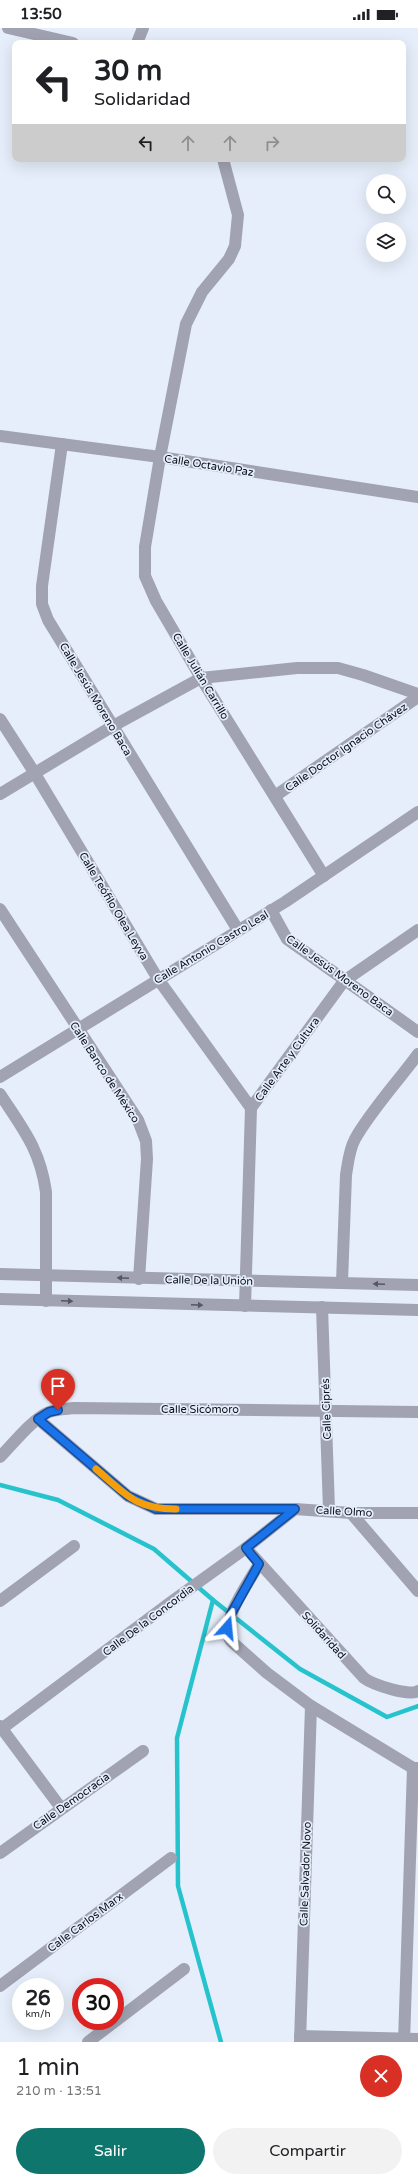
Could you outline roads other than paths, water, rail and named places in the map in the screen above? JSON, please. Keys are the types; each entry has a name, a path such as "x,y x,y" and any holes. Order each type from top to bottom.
{"street":[{"path":"8,28 33,30 64,40"},
{"path":"138,40 143,28"},
{"name":"Calle Julián Carrillo","path":"224,162 238,215 235,246 229,259 202,292 186,324 160,457 145,547 145,576 156,601 201,678 324,876"},
{"name":"Calle Octavio Paz","path":"0,436 160,457 418,497"},
{"name":"Calle Jesús Moreno Baca","path":"62,444 45,559 42,604 48,620 238,930"},
{"path":"0,794 112,726 201,678 297,668 338,668 418,694"},
{"name":"Calle Doctor Ignacio Chávez","path":"275,796 418,698"},
{"name":"Calle Teófilo Olea Leyva","path":"0,719 34,772 158,979 251,1108"},
{"name":"Calle Antonio Castro Leal","path":"0,1077 271,910 418,812"},
{"name":"Calle Banco de México","path":"0,909 138,1120 146,1141 147,1159 139,1279"},
{"name":"Calle Jesús Moreno Baca","path":"271,910 287,938 344,981 418,1032"},
{"name":"Calle Arte y Cultura","path":"245,1306 248,1281 251,1108 344,981 418,930"},
{"path":"342,1282 346,1175 349,1157 355,1140 362,1129 418,1054"},
{"path":"0,1094 31,1140 44,1175 46,1192 46,1301"},
{"name":"Calle De la Unión","path":"0,1274 139,1279 342,1282 418,1285"},
{"path":"0,1299 418,1310"},
{"name":"Calle Ciprés","path":"322,1307 330,1510"},
{"name":"Calle Sicómoro","path":"0,1458 38,1419 49,1412 74,1408 418,1412"},
{"name":"Calle Olmo","path":"38,1419 128,1496 145,1506 156,1509 295,1509 330,1510 351,1513 418,1513"},
{"name":"Calle De la Concordia","path":"1,1728 246,1548 295,1509"},
{"path":"351,1513 418,1590"},
{"path":"0,1601 74,1546"},
{"name":"Solidaridad","path":"246,1548 364,1678 370,1682 407,1692 418,1691"},
{"path":"259,1564 231,1614 227,1628 229,1637 267,1673 311,1706 416,1768 404,2040"},
{"name":"Calle Salvador Novo","path":"300,2039 311,1706"},
{"path":"1,1728 61,1808"},
{"name":"Calle Democracia","path":"0,1853 61,1808 143,1751"},
{"name":"Calle Carlos Marx","path":"0,1986 171,1858"},
{"path":"88,2042 184,1969"},
{"path":"300,2039 418,2039"}],"waterway":[{"path":"0,1485 58,1500 154,1549 213,1600 300,1669 387,1717 418,1706"},
{"path":"213,1600 177,1738 178,1886 221,2042"}]}
